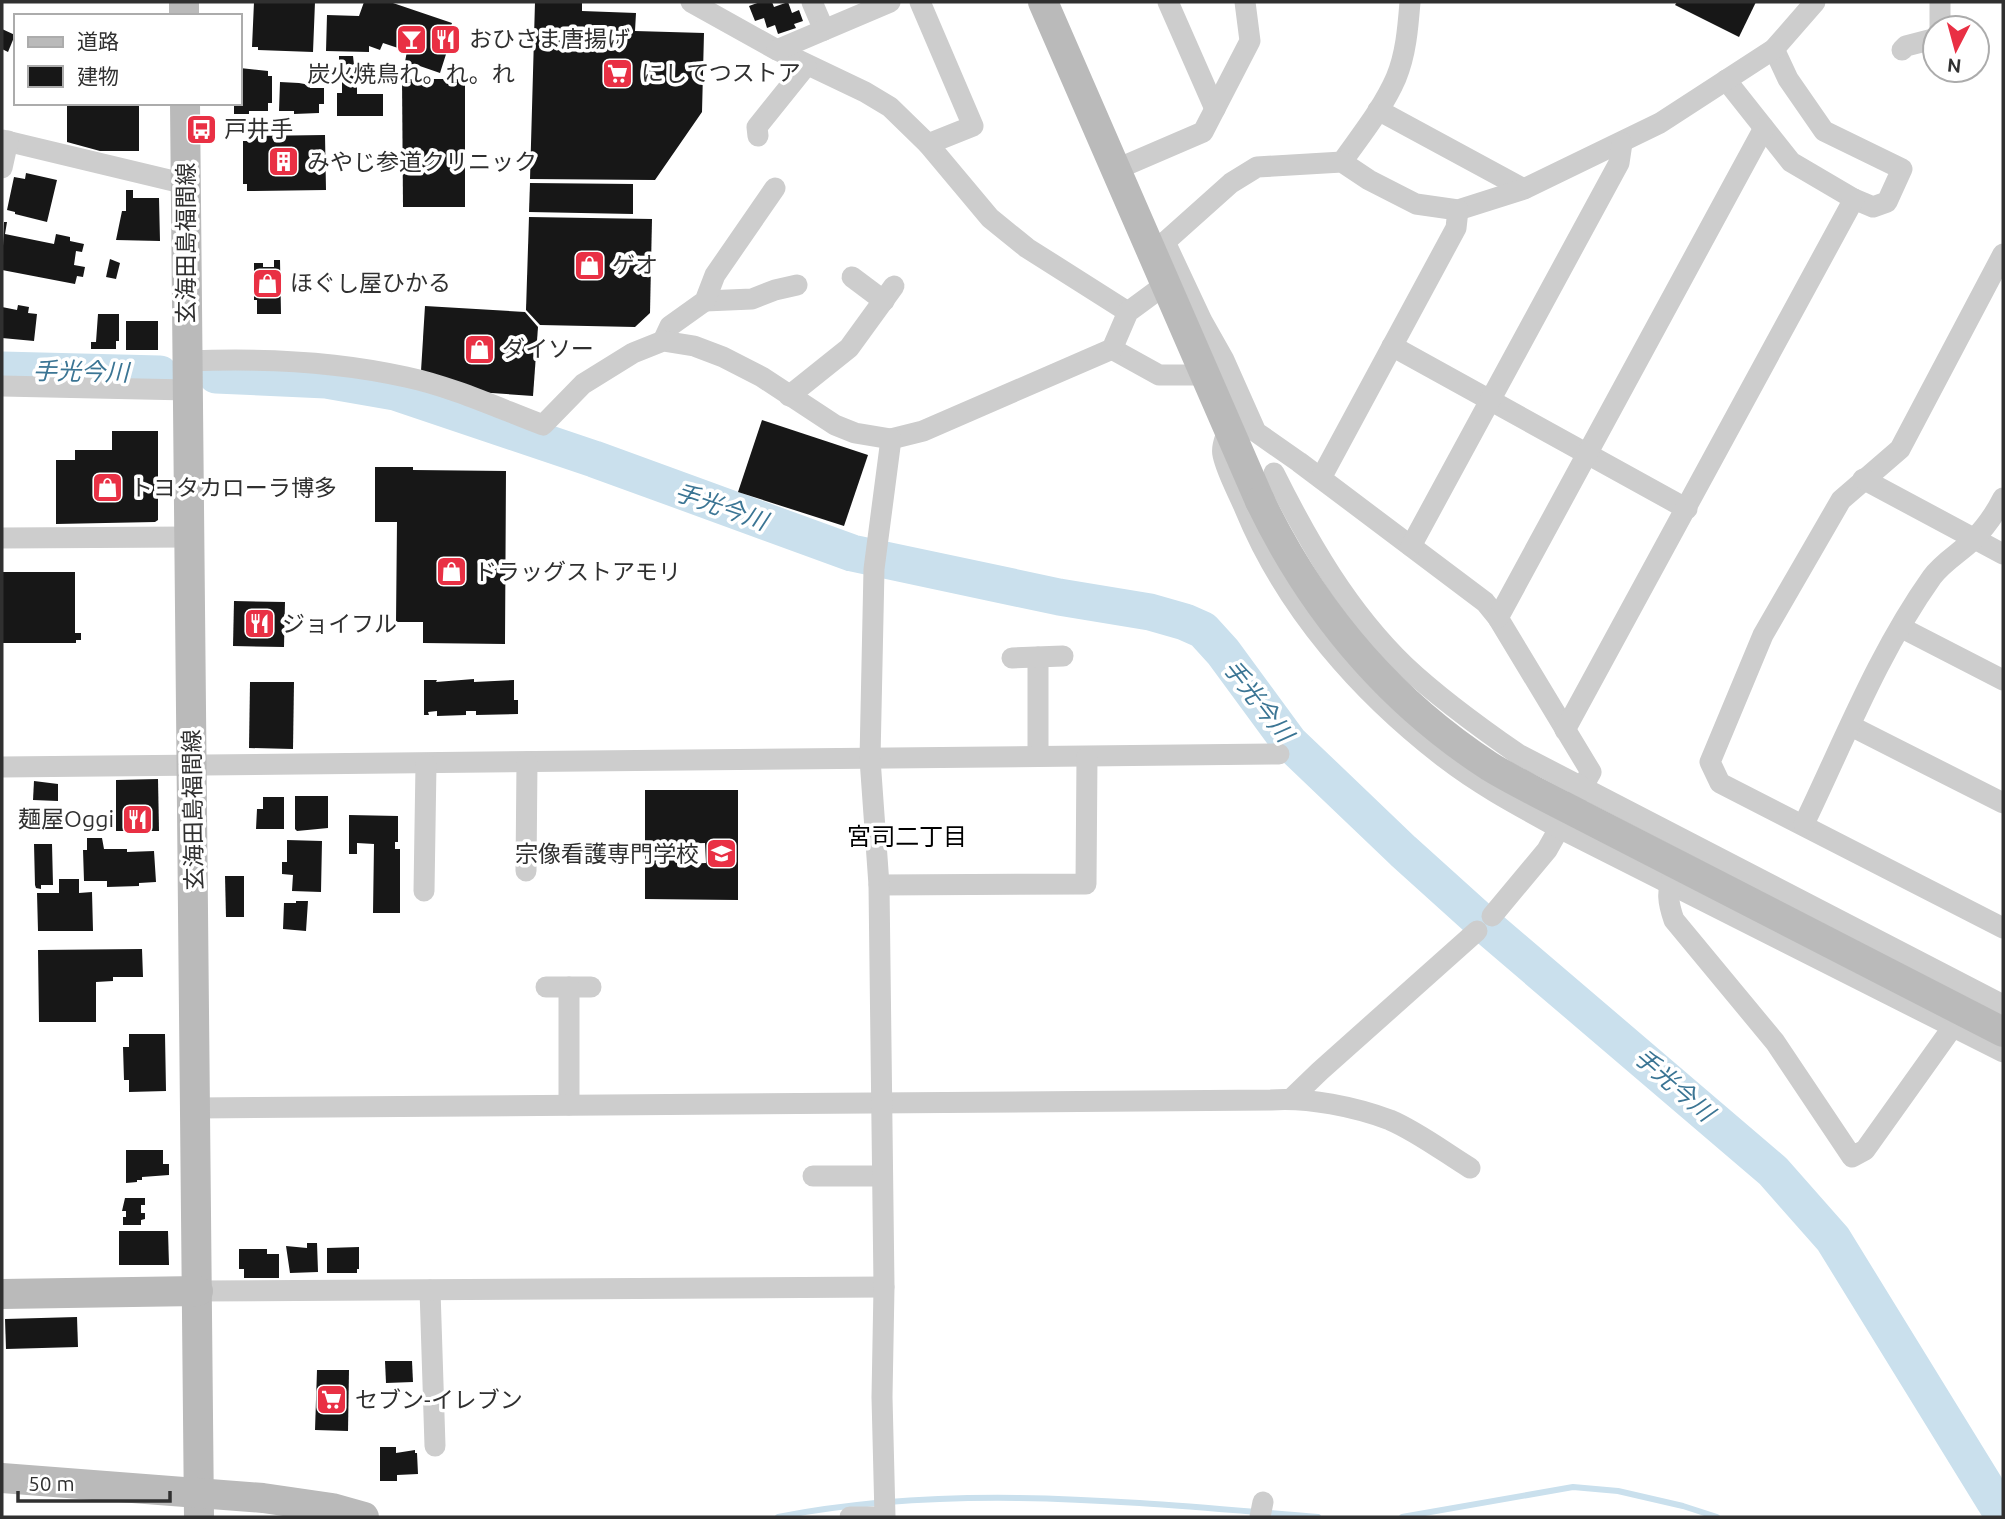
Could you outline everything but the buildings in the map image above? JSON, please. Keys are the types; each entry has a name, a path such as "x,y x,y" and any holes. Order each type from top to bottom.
{"street":[{"path":"691,2 806,66 865,92 890,107 928,144 990,218 1027,247 1128,312"},
{"path":"812,2 824,30"},
{"path":"777,50 890,2"},
{"path":"920,2 973,126 928,144"},
{"path":"1043,2 1117,169 1224,360 1256,432 1299,461 1485,602 1498,618 1591,772 1547,850 1484,924 1293,1098"},
{"path":"1168,2 1215,109"},
{"path":"1117,169 1203,132 1250,41 1245,2"},
{"path":"1342,162 1378,110 1396,77 1408,34 1410,2"},
{"path":"1158,245 1231,183 1258,167 1342,162 1368,180 1416,204 1458,210 1524,189 1660,123 1774,48 1815,2"},
{"path":"1902,50 1906,46 1921,42"},
{"path":"1726,80 1791,162 1854,199 1873,207 1887,202 1902,169 1824,131 1788,79 1774,48"},
{"path":"758,136 757,128 806,66"},
{"name":"玄海田島福間線","path":"185,105 199,1505"},
{"path":"1378,110 1524,189"},
{"path":"1498,618 1764,128"},
{"path":"2,168 5,141 186,184"},
{"path":"1411,546 1619,163 1622,143"},
{"path":"705,301 715,275 775,188"},
{"path":"1565,730 1854,199"},
{"path":"1321,478 1456,228 1458,210"},
{"path":"1158,245 1166,284 1228,429 1262,486 1305,535 1365,622 1404,665 1460,714 1518,754 2003,1005"},
{"path":"2003,257 1900,449 1841,500 1763,635 1710,762 1720,783 2003,928"},
{"path":"789,396 849,348 889,294 852,278"},
{"path":"188,361 302,363 371,370 432,384 543,425 583,384 633,353 663,341 694,346 723,357 762,377 835,425 855,433 891,439 923,431 1112,349 1128,312 1166,284"},
{"path":"663,341 670,326 705,301 752,299 797,285"},
{"path":"1392,346 1687,509"},
{"path":"1112,349 1159,375 1205,375"},
{"path":"2,386 188,390"},
{"path":"1228,429 1222,453 1261,548 1303,614 1348,670 1400,721 1447,760 1559,828 2003,1052"},
{"path":"850,1517 884,1517 879,885 870,759 876,559 891,439"},
{"path":"1262,486 1299,461"},
{"path":"1863,479 2003,554"},
{"path":"1262,486 1279,541 1309,590 1341,632 1395,692 1442,733 1490,766 1541,794 2003,1032"},
{"path":"1804,824 1864,693 1934,575 1974,539 1993,516 2003,498"},
{"path":"2,538 189,537"},
{"path":"1902,628 2003,680"},
{"path":"1012,658 1063,656"},
{"path":"1038,657 1038,756"},
{"path":"1851,726 2003,803"},
{"path":"2,767 1279,754"},
{"path":"879,885 1086,884 1087,757"},
{"path":"526,872 527,762"},
{"path":"424,891 426,764"},
{"path":"1688,843 1669,884 1668,904 1674,920 1775,1042 1852,1157 1865,1150 1952,1028"},
{"path":"547,987 591,987"},
{"path":"569,987 569,1105"},
{"path":"196,1108 1257,1101 1293,1098 1351,1109 1390,1120 1470,1168"},
{"path":"813,1176 882,1177"},
{"path":"2,1294 884,1287"},
{"path":"430,1290 435,1446"},
{"path":"2,1478 199,1505 263,1498 321,1506 364,1517"}],"waterway":[{"name":"手光今川","path":"2,370 160,374"},
{"name":"手光今川","path":"216,375 326,380 395,392 594,459 852,553 1059,597 1150,612 1203,630 1223,652 1289,742 1403,851 1485,925 1773,1171 1833,1239 2003,1515"},
{"path":"1402,1517 1573,1487 1618,1491 1717,1517"},
{"path":"778,1517 845,1506 980,1498 1116,1502 1318,1517"}],"place":[{"name":"おひさま唐揚げ","path":"446,39"},
{"name":"炭火焼鳥れ。れ。れ","path":"411,40"},
{"name":"にしてつストア","path":"618,73"},
{"name":"戸井手","path":"201,129"},
{"name":"みやじ参道クリニック","path":"284,162"},
{"name":"ゲオ","path":"589,265"},
{"name":"ほぐし屋ひかる","path":"267,283"},
{"name":"ダイソー","path":"479,349"},
{"name":"トヨタカローラ博多","path":"107,488"},
{"name":"ドラッグストアモリ","path":"451,572"},
{"name":"ジョイフル","path":"259,624"},
{"name":"麺屋Oggi","path":"137,819"},
{"name":"宗像看護専門学校","path":"722,854"},
{"name":"セブン-イレブン","path":"332,1400"}],"district":[{"name":"宮司二丁目","path":"907,837"}]}
